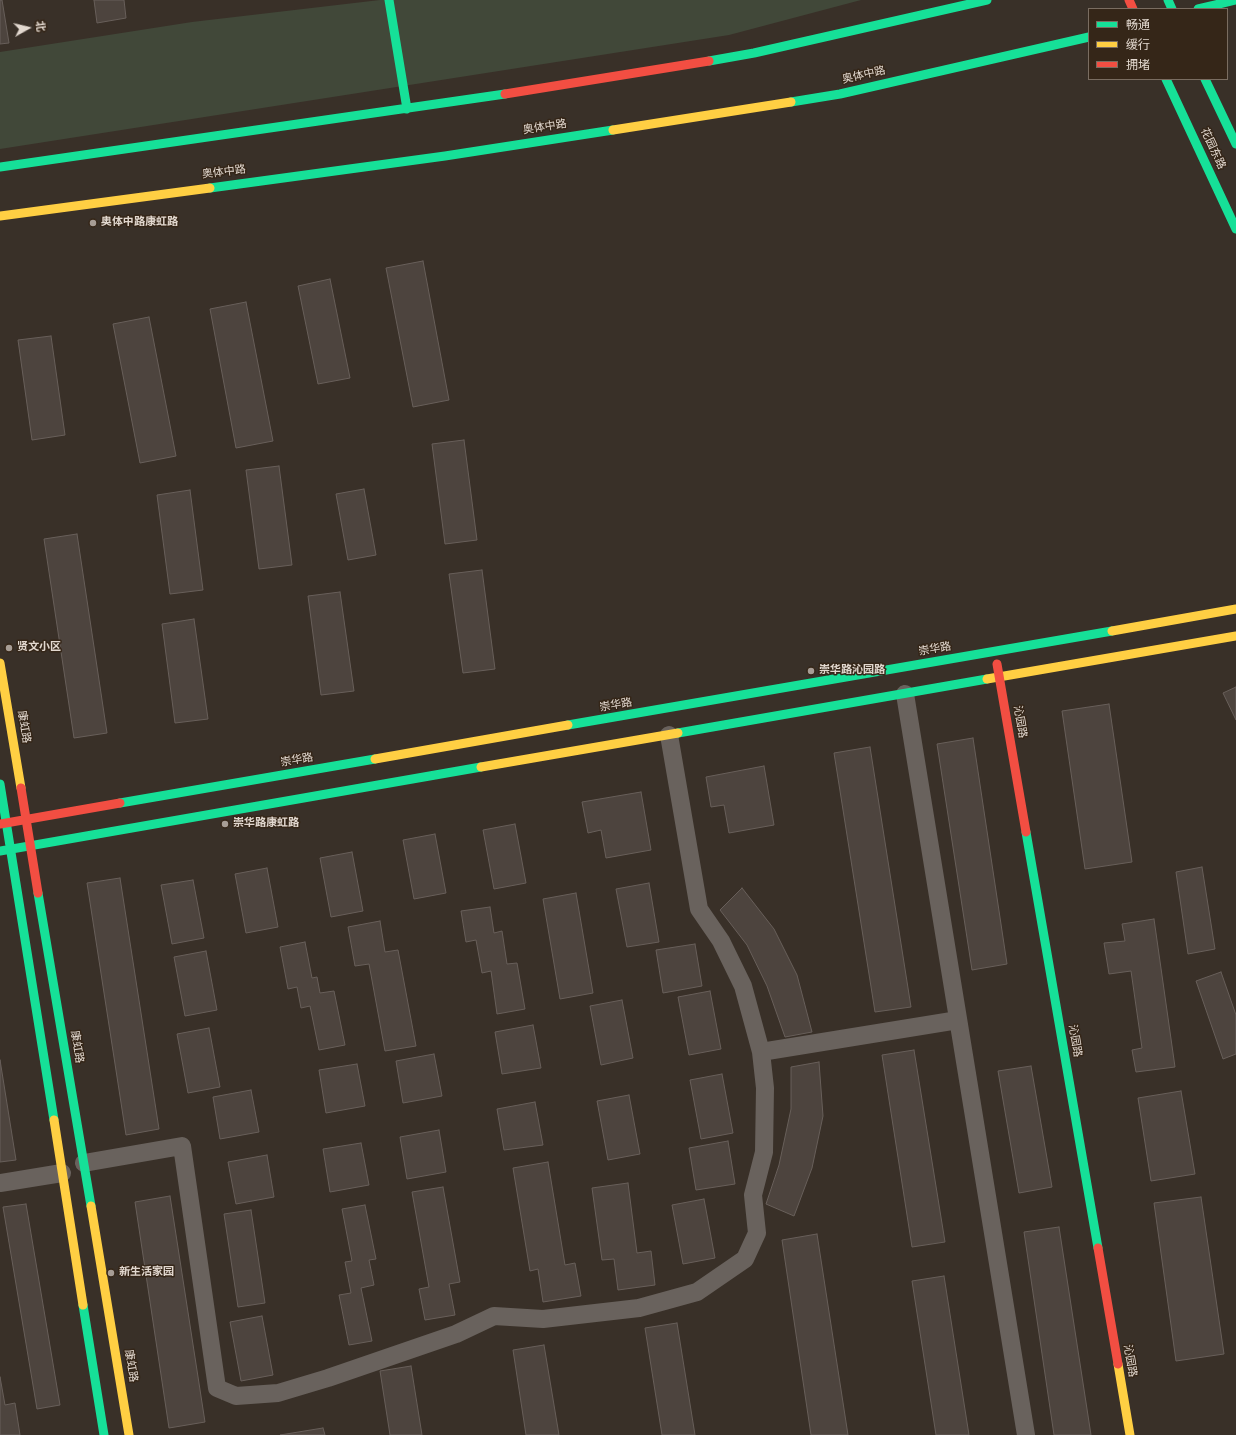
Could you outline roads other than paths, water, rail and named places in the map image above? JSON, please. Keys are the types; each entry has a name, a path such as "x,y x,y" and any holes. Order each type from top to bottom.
{"main road":[{"path":"389,0 407,109"},
{"path":"0,167 407,109 754,53 987,0"},
{"path":"1202,8 1236,0"},
{"name":"奥体中路","path":"0,216 445,156 840,94 1088,37"},
{"name":"花园东路","path":"1166,80 1236,229"},
{"path":"1205,80 1236,144"},
{"name":"崇华路","path":"3,824 1236,609"},
{"path":"0,851 1236,636"},
{"name":"沁园路","path":"995,652 1130,1435"},
{"name":"康虹路","path":"0,662 129,1435"},
{"path":"0,784 3,824 11,850 104,1435"}],"street":[{"path":"905,694 1026,1435"},
{"path":"84,1163 182,1146 217,1388 236,1396 278,1392 328,1378 456,1334 494,1316 543,1320 639,1308 697,1292 745,1259 757,1233 754,1195 764,1152 765,1088 761,1052 743,986 721,941 699,909 669,735"},
{"path":"761,1052 958,1020"},
{"path":"0,1183 62,1173"}],"place":[{"name":"奥体中路康虹路","path":"93,223"},
{"name":"贤文小区","path":"9,648"},
{"name":"崇华路沁园路","path":"811,671"},
{"name":"崇华路康虹路","path":"225,824"},
{"name":"新生活家园","path":"111,1273"}]}
